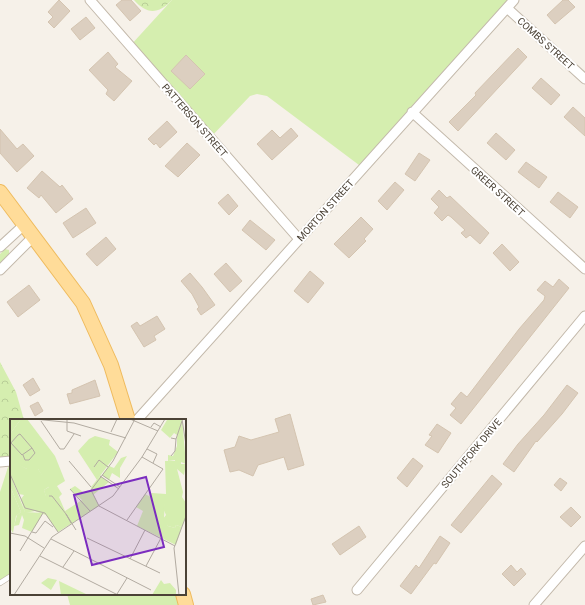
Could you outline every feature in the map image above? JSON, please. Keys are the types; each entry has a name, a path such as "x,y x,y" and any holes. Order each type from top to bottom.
{"main road":[{"path":"0,192 83,303 111,365 128,419"},
{"path":"183,595 186,605"}],"street":[{"name":"PATTERSON STREET","path":"90,0 299,239"},
{"name":"MORTON STREET","path":"138,419 514,0"},
{"name":"COMBS STREET","path":"507,8 585,79"},
{"name":"GREER STREET","path":"412,112 585,269"},
{"path":"0,247 25,224"},
{"path":"0,270 34,236"},
{"name":"SOUTHFORK DRIVE","path":"357,590 585,316"},
{"path":"0,462 10,461"},
{"path":"534,605 585,546"}],"lane":[{"path":"0,583 10,577"}],"green space":[{"path":"134,0 172,0 162,8 152,11 143,8"},
{"path":"172,0 514,0 363,168 267,96 257,94 250,96 210,138 130,46"},
{"path":"5,249 9,250 9,254 0,263 0,254"},
{"path":"0,362 16,392 24,419 10,419 10,461 0,462"},
{"path":"10,461 10,577 0,583 0,492"},
{"path":"67,595 183,595 186,605 70,605"}],"building":[{"path":"59,0 70,11 54,28 48,22 53,17 48,12"},
{"path":"122,0 131,0 141,11 130,21 116,5"},
{"path":"563,0 568,0 575,7 555,24 547,15"},
{"path":"86,17 95,28 80,40 71,29"},
{"path":"518,48 527,57 458,131 449,122 476,95 475,93"},
{"path":"108,52 118,64 115,67 132,81 114,101 106,94 108,90 89,70"},
{"path":"186,55 205,74 190,89 171,71"},
{"path":"541,78 560,95 551,105 532,88"},
{"path":"573,107 585,118 585,136 564,117"},
{"path":"167,121 177,132 160,148 156,143 154,145 148,139"},
{"path":"291,128 298,136 272,160 257,144 272,130 280,138"},
{"path":"0,129 17,149 23,144 34,156 17,172 0,153"},
{"path":"496,133 515,150 506,160 487,143"},
{"path":"187,143 200,155 178,177 165,166"},
{"path":"419,153 430,160 415,181 405,174"},
{"path":"526,162 547,177 539,188 518,172"},
{"path":"42,171 60,187 62,185 73,199 56,213 41,195 39,198 27,188"},
{"path":"395,182 404,190 387,210 378,201"},
{"path":"439,190 447,198 450,196 489,233 480,244 470,235 466,238 461,233 465,230 451,217 448,215 442,221 434,213 439,207 431,199"},
{"path":"558,192 578,207 570,218 550,202"},
{"path":"228,194 238,206 229,215 218,203"},
{"path":"86,208 96,223 73,238 63,223"},
{"path":"361,217 373,229 364,239 366,241 349,258 334,244"},
{"path":"250,220 275,240 266,250 242,230"},
{"path":"106,237 116,249 97,266 86,254"},
{"path":"502,244 519,262 510,271 493,253"},
{"path":"226,263 242,281 230,292 214,274"},
{"path":"310,271 324,283 308,303 294,291"},
{"path":"190,273 215,305 201,315 197,309 199,307 192,294 181,281"},
{"path":"559,279 569,288 461,424 450,415 456,408 451,404 461,392 467,397 519,329 544,300 545,296 537,290 545,281 553,287"},
{"path":"29,285 40,300 18,317 7,302"},
{"path":"157,316 165,329 154,336 156,340 144,347 131,326 137,322 140,326"},
{"path":"33,378 40,390 30,396 23,385"},
{"path":"95,380 100,396 70,404 67,394 72,393 72,390"},
{"path":"567,385 578,393 562,414 537,442 536,441 514,472 503,464"},
{"path":"38,402 43,411 35,416 30,406"},
{"path":"290,414 304,465 288,470 284,457 258,465 253,476 239,470 230,472 224,450 235,447 239,436 251,440 279,432 275,419"},
{"path":"437,424 451,433 438,453 425,445 432,436 429,435"},
{"path":"413,458 423,466 407,487 397,478"},
{"path":"492,475 502,484 461,533 451,525"},
{"path":"560,478 567,483 561,491 554,485"},
{"path":"571,507 581,517 571,527 560,517"},
{"path":"359,526 366,537 340,555 332,544"},
{"path":"440,536 450,543 436,564 434,563 411,594 400,586 416,565 419,568"},
{"path":"511,565 517,572 521,568 526,574 514,586 502,574"},
{"path":"323,595 326,602 313,605 311,599"}]}
